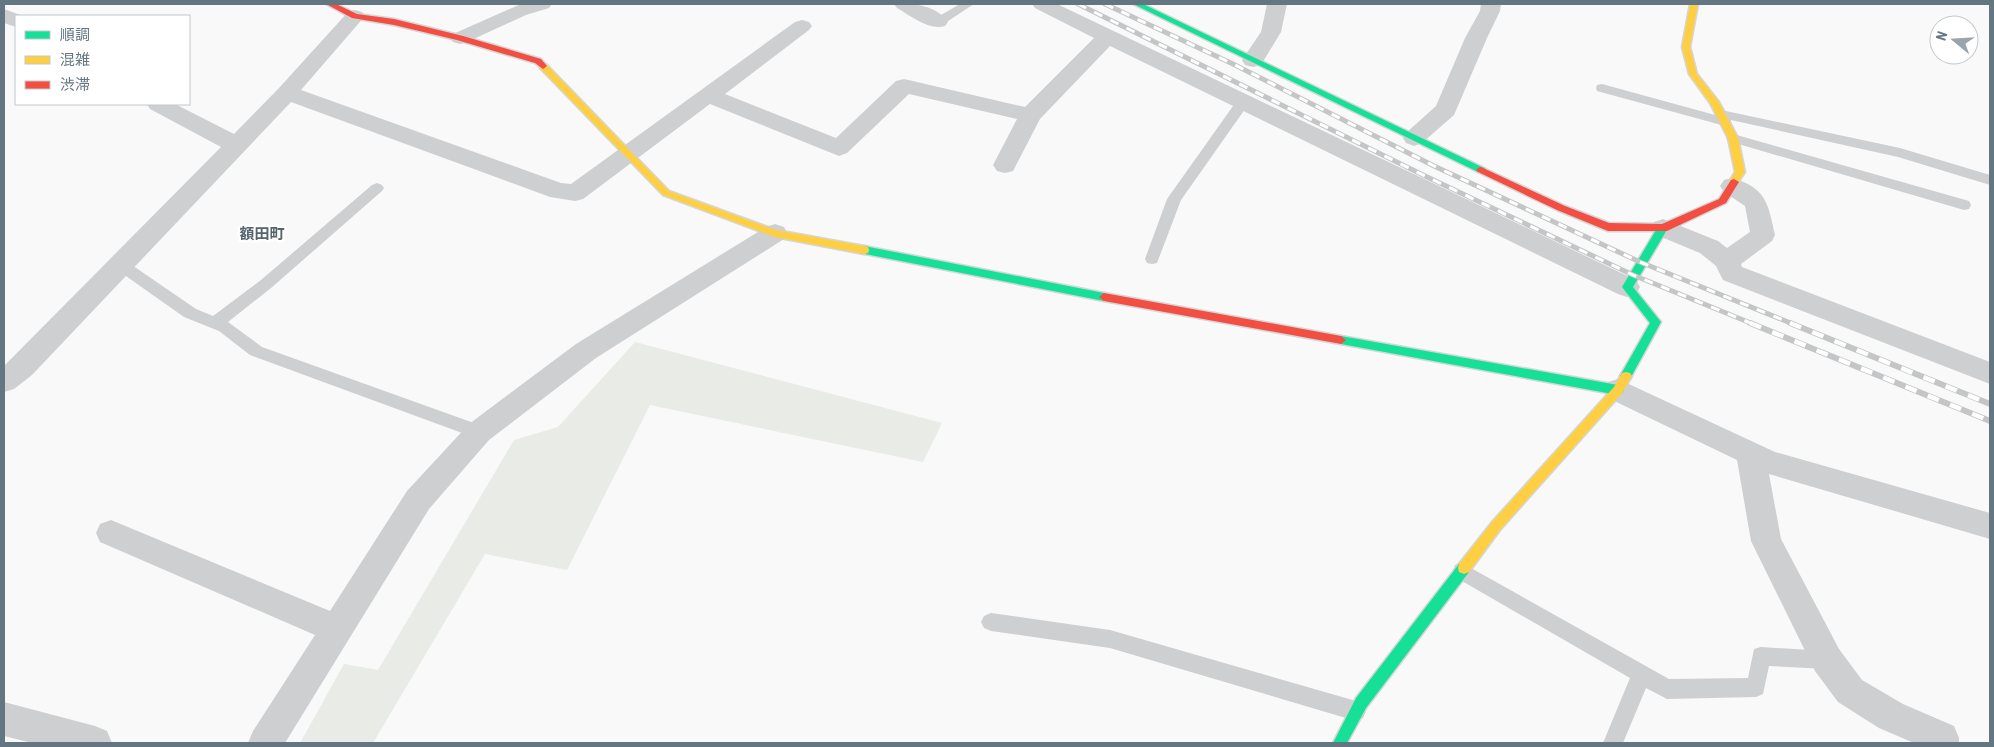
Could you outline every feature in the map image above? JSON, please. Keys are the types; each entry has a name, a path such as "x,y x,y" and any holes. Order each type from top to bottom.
{"street":[{"path":"330,4 355,16 394,22 460,38 538,61 666,193 775,234 1116,299 1618,390 1768,462 1990,526"},
{"path":"460,38 519,11 542,4"},
{"path":"904,4 938,22"},
{"path":"1042,4 1627,287 1656,322 1618,390 1496,526 1356,711 1340,743"},
{"path":"1137,4 1561,208 1608,226 1663,228 1709,247 1727,261 1732,273 1990,374"},
{"path":"1253,60 1271,32 1277,4"},
{"path":"1414,138 1446,110 1476,38 1490,11 1491,4"},
{"path":"1627,287 1663,228 1723,201 1740,172 1733,138 1723,118 1693,74 1688,56 1686,47 1694,4"},
{"path":"4,381 22,367 287,93 355,16"},
{"path":"287,93 558,191 575,194 802,26"},
{"path":"1005,165 1030,115 1107,37"},
{"path":"708,95 839,148 904,86 1030,115"},
{"path":"160,105 236,145"},
{"path":"1727,261 1763,235 1756,202 1732,186"},
{"path":"265,743 418,500 478,432 586,351 775,234"},
{"path":"1750,453 1766,541 1827,660 1850,691 1891,716 1942,738 1942,743"},
{"path":"111,533 336,629"},
{"path":"4,719 95,743"}],"lane":[{"path":"938,22 968,4"},
{"path":"1602,88 1723,118 1900,153 1990,180"},
{"path":"1152,259 1174,199 1243,102"},
{"path":"1733,138 1964,205"},
{"path":"216,323 266,284 377,188"},
{"path":"120,265 190,312 225,327 256,351 478,432"},
{"path":"1462,571 1667,689 1756,687 1761,656 1827,660"},
{"path":"991,622 1110,639 1356,711"},
{"path":"1613,743 1642,674"}],"shaded area":[{"path":"635,342 942,423 923,462 650,405 567,570 485,554 373,743 300,743 344,664 378,670 514,440 558,427"}],"railway":[{"path":"1078,4 1425,176 1633,275 1753,324"},
{"path":"1105,4 1233,64 1434,166 1640,262 1793,324"},
{"path":"1750,323 1990,421"},
{"path":"1790,323 1990,404"}],"traffic: fast":[{"path":"1137,4 1481,170"},
{"path":"1626,376 1656,322 1627,287 1663,228"},
{"path":"864,250 1104,297"},
{"path":"1341,340 1618,390"},
{"path":"1340,743 1361,703 1464,568"}],"traffic: slow":[{"path":"1694,4 1686,47 1693,74 1714,102 1733,138 1740,172 1734,182"},
{"path":"543,66 666,193 775,233 864,250"},
{"path":"1464,568 1496,526 1618,390 1626,376"}],"traffic: jam":[{"path":"330,4 355,16 394,22 460,38 538,61 543,66"},
{"path":"1481,170 1561,208 1608,227 1663,228 1723,201 1734,182"},
{"path":"1104,297 1341,340"}],"district":[{"name":"額田町","path":"262,234"}]}
